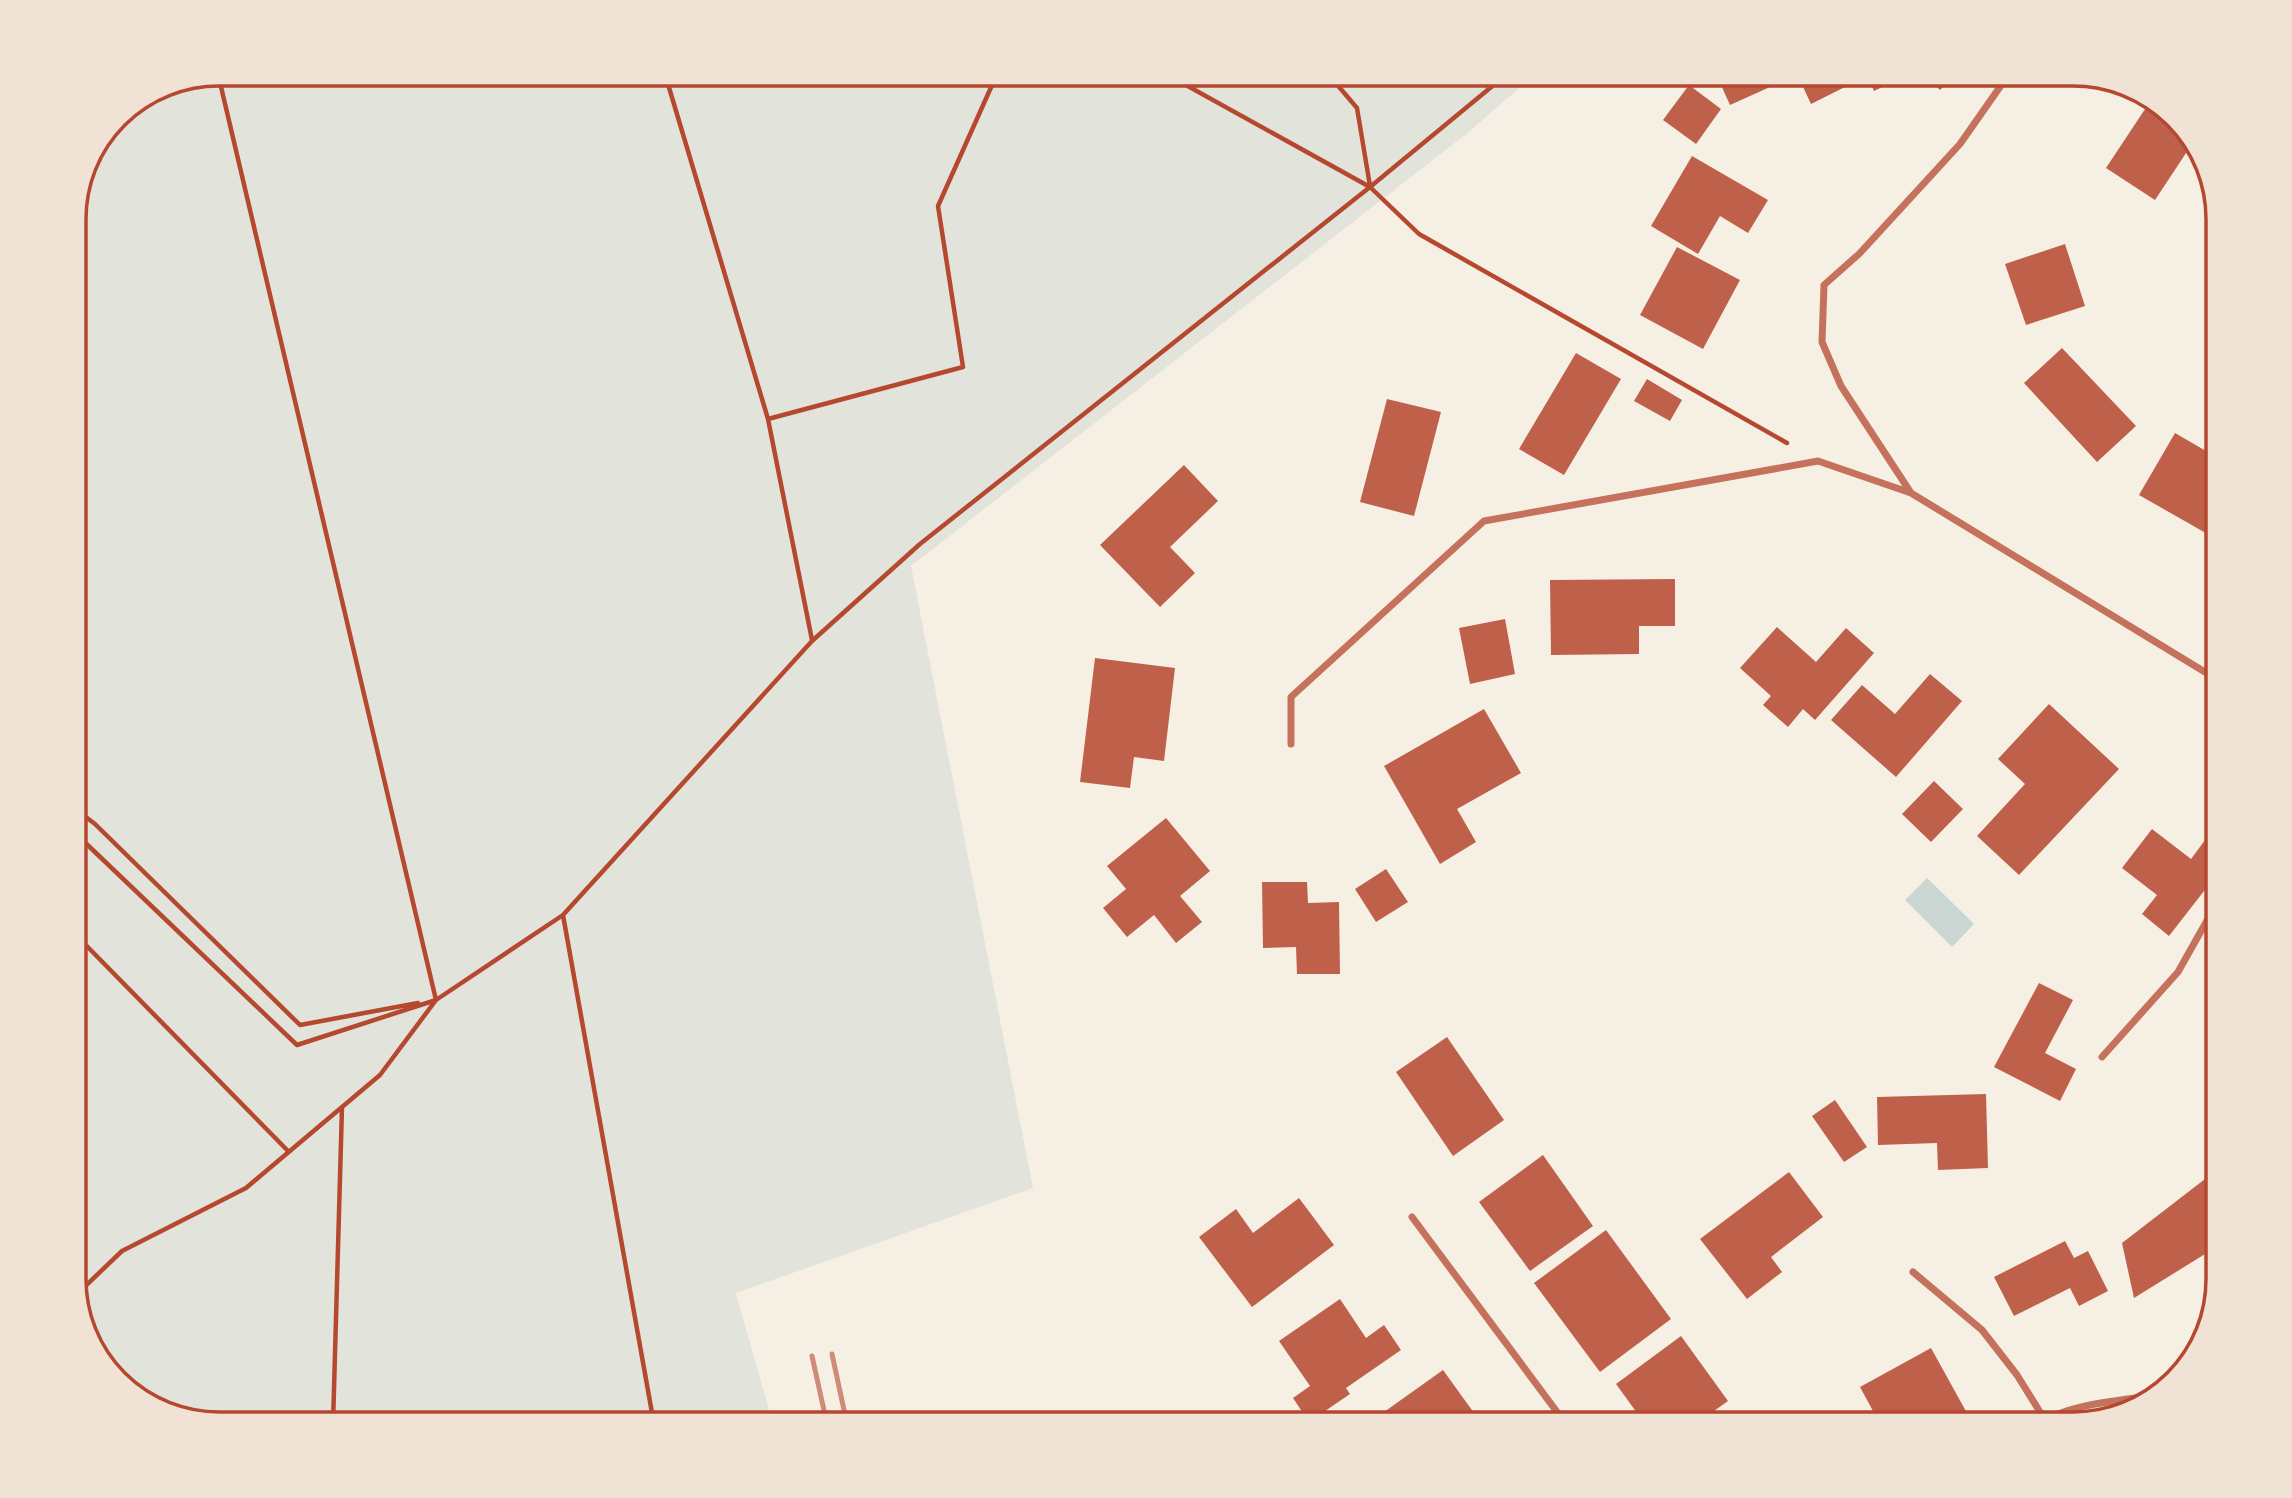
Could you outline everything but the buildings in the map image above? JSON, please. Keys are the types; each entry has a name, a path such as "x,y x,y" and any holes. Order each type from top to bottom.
{"street":[{"path":"1911,493 1841,386 1822,342 1824,285 1859,254 1959,144 2000,86"},
{"path":"1291,744 1291,697 1484,521 1818,461 1911,493 2206,673"},
{"path":"2102,1057 2178,972 2206,922"},
{"path":"1412,1217 1557,1412"},
{"path":"1913,1272 1982,1330 2017,1375 2036,1412"},
{"path":"2070,1412 2090,1405 2130,1399"}],"path":[{"path":"86,1285 122,1251 246,1188 380,1075 436,1000 221,86"},
{"path":"670,86 768,419 812,641"},
{"path":"768,419 962,366 939,206 993,86"},
{"path":"1188,86 1370,187 1419,234 1818,461"},
{"path":"1338,86 1357,108 1370,187"},
{"path":"86,843 297,1045 436,1000 563,915 812,641 920,544 1370,187 1492,86"},
{"path":"86,817 300,1025 436,1000"},
{"path":"563,915 652,1412"},
{"path":"86,945 289,1152"},
{"path":"333,1412 342,1107"}],"shaded area":[{"path":"210,86 1521,86 1470,131 911,566 1033,1188 736,1293 770,1412 201,1411 160,1399 145,1390 125,1373 104,1346 93,1322 86,1288 86,210 90,184 108,145 131,119 145,108 176,93"},
{"path":"1927,878 1974,924 1952,947 1905,900"}],"railway":[{"path":"832,1354 844,1412"},
{"path":"812,1356 824,1412"}]}
